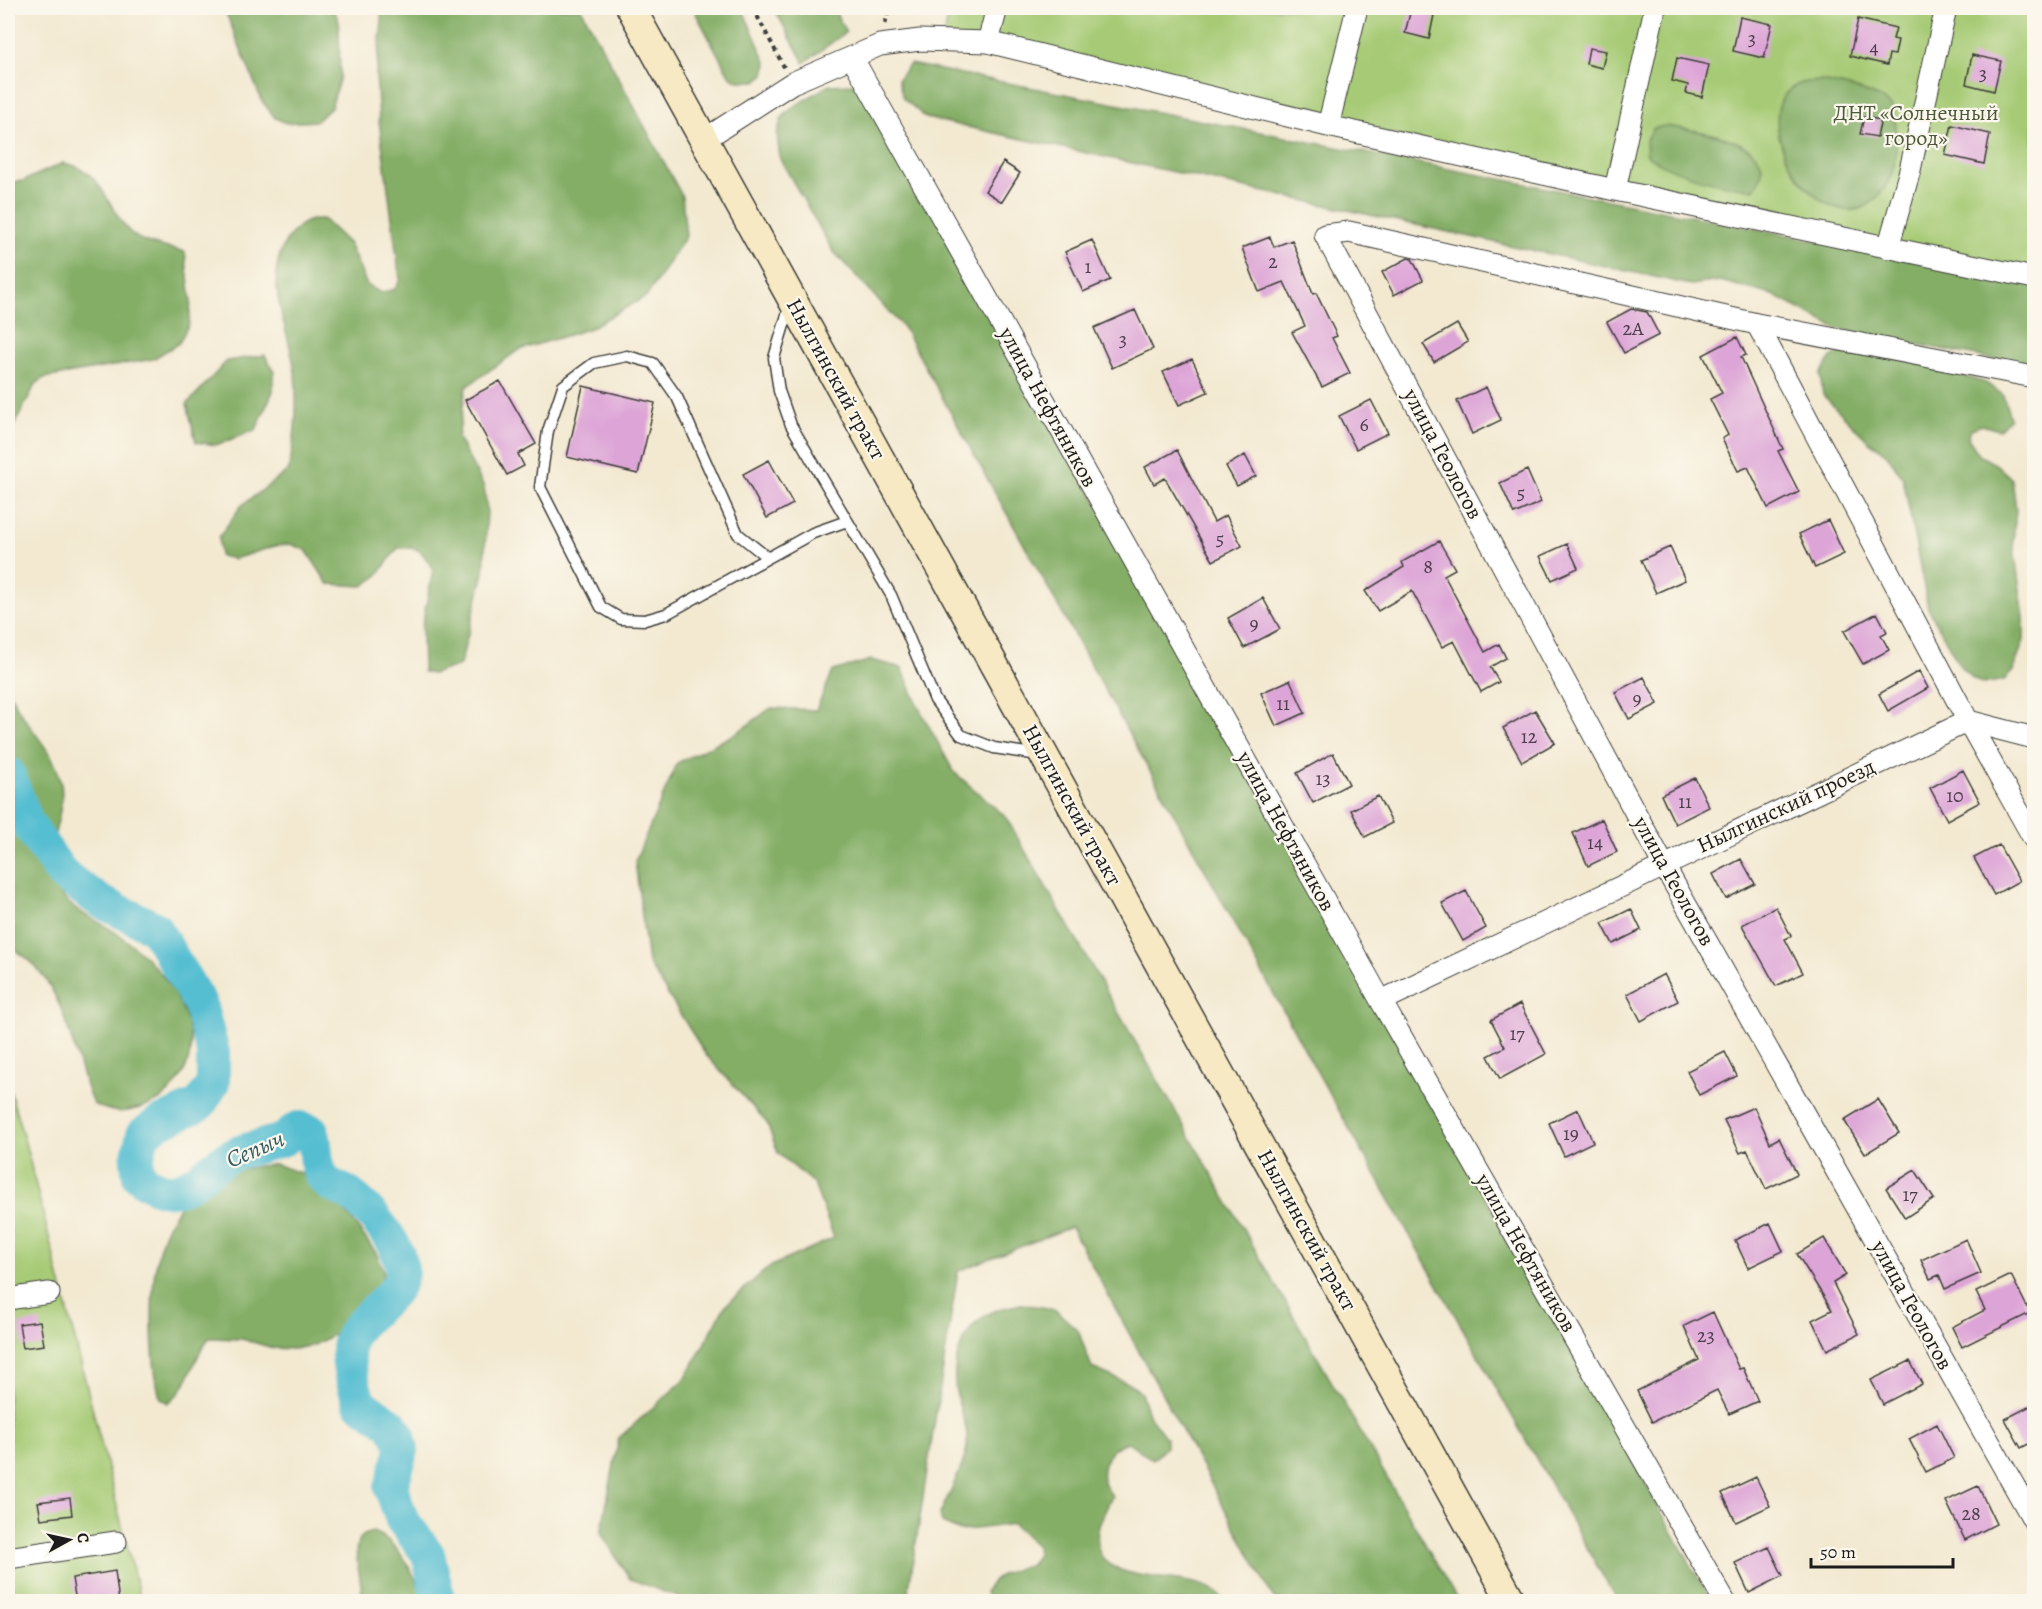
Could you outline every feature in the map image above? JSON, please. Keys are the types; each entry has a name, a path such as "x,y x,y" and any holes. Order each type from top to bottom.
{"main road":[{"name":"Нылгинский тракт","path":"631,8 1512,1602"}],"street":[{"path":"988,42 997,8"},
{"path":"1328,126 1357,8"},
{"path":"1615,190 1655,8"},
{"path":"1888,248 1910,170 1946,8"},
{"path":"705,139 792,83 880,45 920,40 988,42 1328,126 1615,190 2034,278"},
{"name":"улица Нефтяников","path":"852,57 1381,1001 1725,1602"},
{"name":"улица Геологов","path":"1757,324 1349,232 1325,235 1664,864 2034,1521"},
{"path":"1757,324 2034,377"},
{"path":"1757,324 1968,721 2034,839"},
{"path":"1968,721 2034,738"},
{"name":"Нылгинский проезд","path":"1381,1001 1664,864 1968,721"},
{"path":"8,1299 49,1293"},
{"path":"8,1558 116,1542"}],"lane":[{"path":"792,299 774,358 779,391 790,425 891,596 935,700 961,735 994,748 1045,756"},
{"path":"768,558 738,534 677,397 653,363 627,356 594,363 563,386 548,431 540,487 601,607 621,619 645,620 666,614 768,558 813,533 847,521"}],"path":[{"path":"753,8 792,83"}],"green space":[{"path":"224,8 328,8 335,12 339,22 340,77 331,108 316,121 286,123 275,118 262,101"},
{"path":"380,8 581,8 682,196 686,236 647,296 588,329 519,350 466,387 458,438 484,487 487,510 484,573 460,665 433,674 423,672 422,626 433,570 420,551 412,548 398,548 376,577 363,586 328,584 306,550 290,544 275,546 234,559 220,556 219,537 241,506 289,470 295,422 295,374 279,304 277,270 280,253 289,237 304,223 323,219 349,244 367,285 381,293 395,289 400,280 379,121 376,74 382,22"},
{"path":"693,8 742,8 767,64 764,74 757,81 737,81 729,75"},
{"path":"774,8 833,8 846,32 804,63"},
{"name":"ДНТ «Солнечный город»","path":"950,8 2034,8 2034,273 944,37"},
{"path":"910,64 2034,283 2034,367 1838,329 1773,295 1720,281 1691,285 926,118 903,98 898,79"},
{"path":"1822,81 1867,92 1892,106 1896,127 1896,150 1892,172 1883,190 1862,208 1839,209 1816,196 1797,175 1783,149 1777,123 1782,100 1799,84"},
{"path":"855,84 871,98 1711,1601 1617,1601 1325,1086 903,327 833,251 780,159 777,134 782,118 793,107 829,85"},
{"path":"1665,126 1715,135 1750,149 1760,160 1762,173 1753,190 1684,174 1647,155 1646,140 1654,128"},
{"path":"63,163 87,172 102,190 121,222 134,236 185,252 191,300 189,324 179,343 153,359 44,378 35,385 8,438 8,182 23,181"},
{"path":"1840,353 1912,360 1986,383 2003,395 2010,418 1999,430 1981,425 1971,429 1968,438 1979,455 1997,465 2012,479 2016,509 2013,541 2024,617 2024,640 2013,671 2004,680 1983,684 1973,679 1959,664 1928,608 1903,478 1886,453 1869,442 1823,395 1820,375 1831,357"},
{"path":"265,355 274,372 273,391 256,430 216,445 196,442 187,404 227,361"},
{"path":"871,660 902,668 918,706 954,772 1005,816 1458,1601 1275,1601 1071,1227 958,1271 907,1601 681,1601 680,1598 630,1579 601,1533 619,1438 685,1379 725,1306 769,1267 834,1238 814,1184 778,1153 767,1123 706,1055 648,963 635,861 677,763 735,734 771,708 816,710 833,671"},
{"path":"8,685 19,710 51,758 61,784 62,796 50,863 55,886 76,909 134,946 162,976 184,1011 189,1030 190,1049 186,1067 180,1079 166,1095 141,1108 115,1111 93,1104 70,1033 56,999 36,967 8,943"},
{"path":"8,1083 27,1150 141,1601 8,1601"},
{"path":"275,1164 314,1178 350,1217 376,1253 384,1271 379,1292 333,1335 314,1345 294,1349 273,1348 242,1339 209,1338 181,1390 168,1403 160,1398 154,1362 152,1319 157,1257 167,1228 190,1193 208,1179 230,1171"},
{"path":"1021,1304 1054,1309 1078,1330 1092,1368 1132,1385 1141,1393 1148,1414 1166,1438 1166,1447 1153,1460 1128,1442 1117,1447 1109,1455 1104,1466 1103,1481 1112,1496 1099,1526 1098,1549 1108,1563 1125,1572 1194,1583 1212,1589 1223,1601 991,1602 985,1593 993,1581 1004,1573 1031,1565 1037,1556 1037,1546 1013,1524 960,1531 942,1523 940,1514 960,1471 967,1446 966,1429 956,1389 955,1376 959,1351 971,1329 979,1320 997,1310"},
{"path":"374,1532 391,1543 406,1561 425,1601 360,1601 361,1582 356,1550 358,1542 364,1535"}],"building":[{"path":"1411,9 1434,15 1429,39 1405,33"},
{"path":"1740,17 1772,24 1764,58 1733,51"},
{"path":"1858,19 1896,28 1893,39 1898,40 1895,55 1889,54 1887,65 1850,56"},
{"path":"1589,48 1606,51 1602,68 1586,64"},
{"path":"1972,55 2001,61 1994,91 1966,84"},
{"path":"1677,58 1709,65 1702,97 1686,93 1688,85 1672,81"},
{"path":"1864,117 1881,120 1877,137 1860,134"},
{"path":"1952,125 1990,134 1984,164 1945,155"},
{"path":"1003,162 1020,173 1002,202 985,191"},
{"path":"1270,237 1274,247 1292,240 1313,294 1316,293 1337,336 1332,338 1350,373 1322,387 1292,332 1305,326 1284,282 1259,292 1242,248"},
{"path":"1092,240 1110,280 1083,292 1065,252"},
{"path":"1408,258 1412,259 1423,280 1394,295 1382,272"},
{"path":"1631,309 1647,312 1659,335 1624,353 1607,322"},
{"path":"1135,310 1153,349 1112,368 1094,328"},
{"path":"1457,324 1468,342 1434,362 1423,344"},
{"path":"1737,337 1746,355 1741,357 1783,449 1778,451 1799,492 1768,508 1748,467 1738,471 1722,439 1728,435 1710,399 1722,393 1703,355"},
{"path":"1192,359 1208,392 1179,405 1163,372"},
{"path":"500,381 536,444 518,454 524,466 507,475 465,400"},
{"path":"583,386 655,403 638,474 567,457"},
{"path":"1486,387 1501,420 1472,434 1457,401"},
{"path":"1371,400 1388,433 1356,449 1339,416"},
{"path":"1177,450 1214,522 1226,515 1242,546 1213,561 1165,478 1154,484 1145,467"},
{"path":"1245,455 1256,476 1237,486 1226,466"},
{"path":"769,460 793,504 767,518 743,474"},
{"path":"1527,470 1541,502 1514,514 1500,483"},
{"path":"1828,520 1844,554 1815,568 1799,534"},
{"path":"1439,541 1455,569 1444,575 1485,652 1499,644 1506,658 1490,667 1499,682 1481,692 1454,641 1442,647 1412,591 1378,611 1365,591 1404,567 1402,562"},
{"path":"1567,544 1578,568 1552,580 1540,556"},
{"path":"1670,547 1685,580 1656,593 1641,560"},
{"path":"1263,598 1280,629 1244,648 1228,618"},
{"path":"1877,613 1887,632 1881,635 1889,650 1863,664 1844,631"},
{"path":"1919,671 1928,688 1888,711 1879,694"},
{"path":"1644,677 1658,704 1629,719 1615,692"},
{"path":"1290,680 1305,713 1276,726 1261,693"},
{"path":"1535,710 1555,743 1522,762 1503,728"},
{"path":"1333,753 1349,784 1313,803 1297,773"},
{"path":"1963,770 1980,802 1947,820 1930,788"},
{"path":"1695,778 1709,807 1675,824 1661,795"},
{"path":"1378,796 1392,823 1365,837 1351,810"},
{"path":"1602,819 1617,852 1588,866 1573,833"},
{"path":"1999,845 2019,881 1994,895 1974,858"},
{"path":"1741,859 1755,884 1726,899 1713,874"},
{"path":"1466,891 1486,928 1463,941 1442,903"},
{"path":"1776,907 1791,936 1785,939 1803,973 1776,986 1742,925"},
{"path":"1631,909 1641,930 1613,944 1602,923"},
{"path":"1664,974 1678,1001 1641,1021 1627,994"},
{"path":"1520,1004 1546,1054 1500,1079 1488,1056 1505,1047 1491,1020"},
{"path":"1725,1052 1737,1076 1699,1095 1687,1071"},
{"path":"1878,1099 1899,1133 1865,1154 1844,1120"},
{"path":"1754,1107 1770,1143 1779,1138 1797,1174 1766,1189 1747,1150 1740,1153 1724,1120"},
{"path":"1578,1109 1593,1142 1564,1156 1549,1123"},
{"path":"1915,1170 1934,1199 1905,1218 1886,1188"},
{"path":"1770,1223 1783,1251 1748,1268 1735,1240"},
{"path":"1824,1238 1846,1275 1833,1283 1859,1334 1827,1350 1812,1320 1832,1310 1797,1254"},
{"path":"1966,1239 1981,1273 1945,1289 1939,1275 1930,1279 1921,1260"},
{"path":"2011,1275 2030,1313 1962,1347 1952,1327 1985,1310 1976,1292"},
{"path":"1713,1312 1739,1369 1743,1368 1758,1401 1729,1414 1717,1390 1652,1422 1637,1391 1699,1360 1684,1326"},
{"path":"40,1321 44,1345 23,1348 19,1324"},
{"path":"1910,1361 1922,1384 1883,1404 1871,1380"},
{"path":"2034,1404 2034,1441 2021,1448 2005,1419"},
{"path":"1937,1424 1954,1458 1926,1472 1909,1439"},
{"path":"1756,1477 1770,1506 1736,1522 1722,1493"},
{"path":"1978,1486 1996,1524 1965,1540 1946,1501"},
{"path":"70,1498 72,1515 41,1519 38,1502"},
{"path":"1769,1547 1783,1576 1749,1593 1735,1563"},
{"path":"115,1571 119,1602 76,1602 72,1578"}],"waterway":[{"name":"Сепыч","path":"8,773 27,823 63,875 101,902 155,928 200,1004 213,1053 213,1083 200,1104 157,1124 143,1134 137,1161 139,1176 154,1186 167,1190 178,1189 235,1154 280,1141 298,1128 306,1129 312,1131 318,1168 324,1179 348,1193 365,1208 382,1227 396,1249 402,1270 400,1280 388,1298 353,1333 348,1350 349,1365 359,1402 392,1425 399,1436 402,1450 391,1488 402,1520 428,1554 439,1602"}]}
